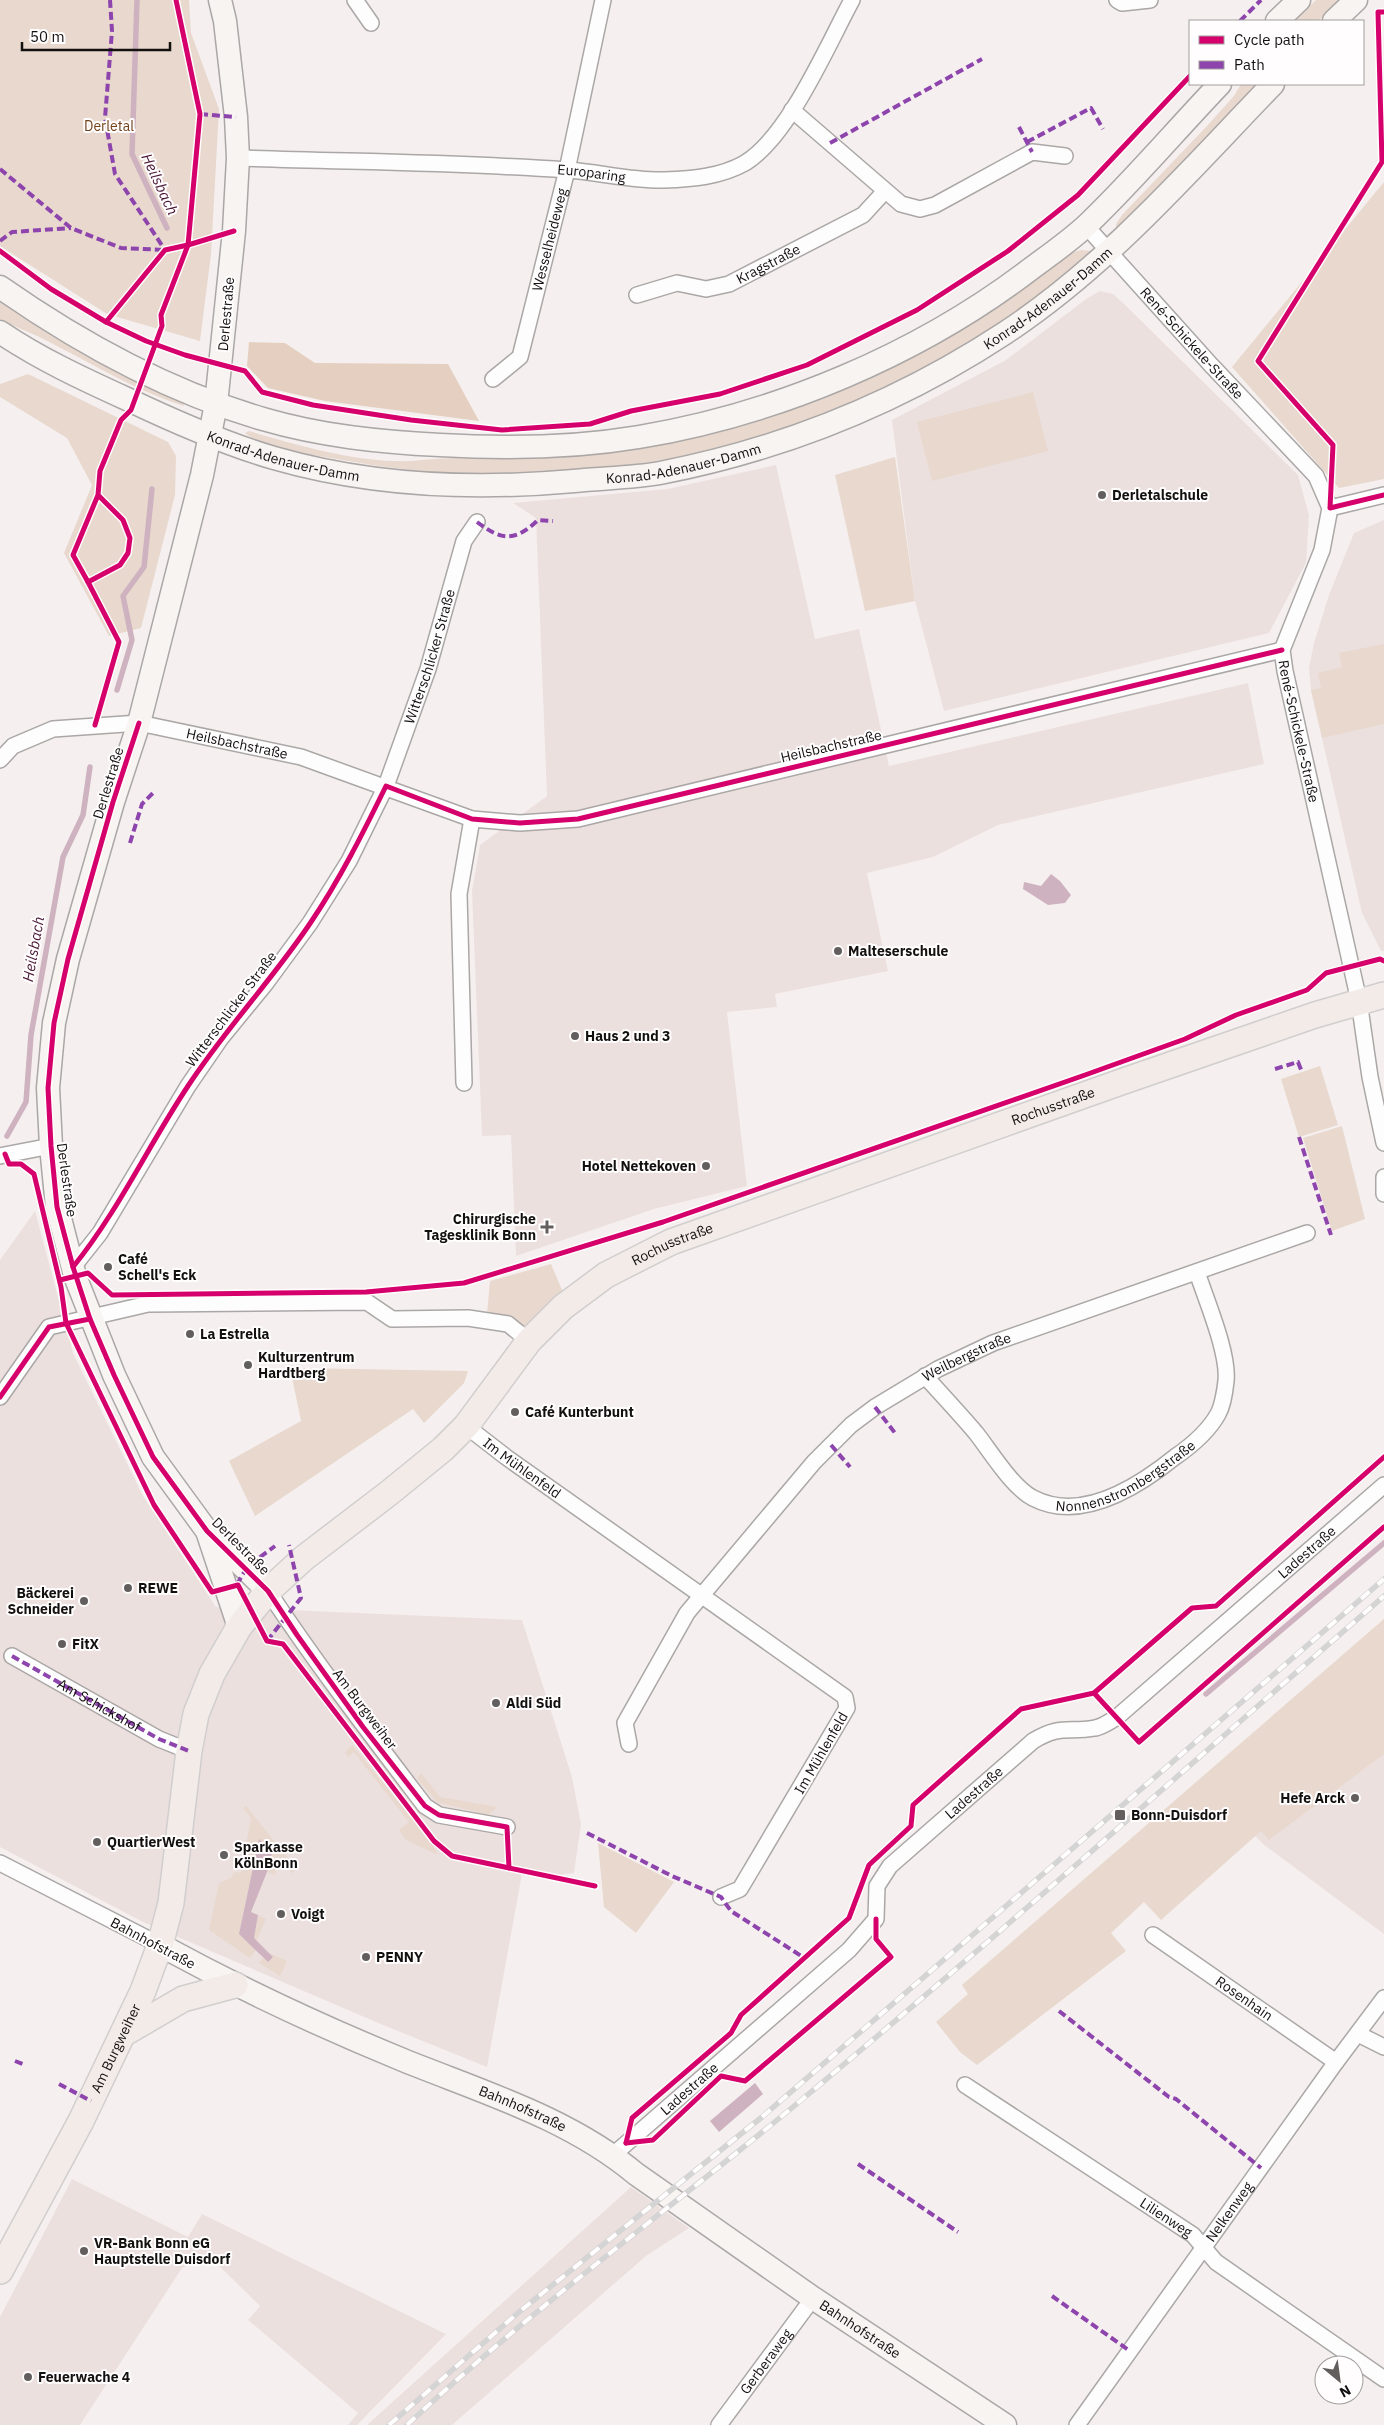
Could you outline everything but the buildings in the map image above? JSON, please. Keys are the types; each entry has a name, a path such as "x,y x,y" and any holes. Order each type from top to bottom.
{"main road":[{"name":"Derlestraße","path":"220,0 225,21 236,117 238,158 233,241 211,436 139,723 113,802 68,959 54,1023 48,1088 57,1207 73,1267 90,1319 114,1375 153,1457 207,1531 268,1590"},
{"path":"1278,20 1299,0"},
{"path":"1335,20 1356,0"},
{"name":"Konrad-Adenauer-Damm","path":"0,287 44,318 145,372 216,404 290,426 371,441 476,447 538,448 639,438 774,404 870,365 930,334 1025,274 1086,226 1219,85"},
{"name":"Konrad-Adenauer-Damm","path":"0,332 72,374 211,436 276,458 352,474 424,484 518,486 657,473 739,454 784,441 842,420 899,394 949,368 1005,333 1048,302 1110,252 1272,85"},
{"name":"Rochusstraße","path":"529,1341 563,1307 606,1275 671,1242 1121,1082 1359,1001 1384,995"},
{"name":"Am Burgweiher","path":"0,2271 49,2182 143,1991 160,1945 171,1903 188,1751 196,1714 209,1682 239,1627 268,1590 304,1558 443,1449 466,1426 529,1341"},
{"name":"Derlestraße","path":"207,1531 239,1627"},
{"name":"Bahnhofstraße","path":"160,1945 235,1985 386,2053 566,2126 613,2155 636,2174 813,2298 1005,2425"},
{"path":"123,2034 184,1999 235,1985"}],"street":[{"path":"355,0 371,23"},
{"name":"Wesselheideweg","path":"493,379 520,357 567,170 603,0"},
{"name":"Europaring","path":"238,158 567,170 662,180 700,178 725,172 747,162 769,141 792,110 852,0"},
{"path":"1117,0 1122,3 1150,0"},
{"path":"792,110 901,204 920,209 935,205 1032,152 1065,156"},
{"name":"Kragstraße","path":"637,295 676,283 706,289 729,284 863,214 885,191"},
{"name":"René-Schickele-Straße","path":"1086,226 1210,365 1316,476 1330,508 1322,550 1282,650 1285,671 1359,1001 1370,1076 1384,1143"},
{"path":"1330,508 1384,495"},
{"name":"Witterschlicker Straße","path":"73,1267 100,1234 188,1086 221,1038 266,983 310,923 349,861 386,786 428,668 464,541 477,522"},
{"name":"Heilsbachstraße","path":"0,760 13,746 53,729 139,723 302,757 386,786 472,819 520,823 578,819 1282,650"},
{"path":"464,1083 460,894 472,819"},
{"path":"0,1156 51,1146"},
{"path":"1384,1177 1384,1194"},
{"name":"Weilbergstraße","path":"701,1595 787,1492 851,1425 887,1398 925,1376 993,1343 1307,1233"},
{"name":"Nonnenstrombergstraße","path":"925,1376 974,1431 1017,1485 1033,1498 1052,1505 1084,1505 1114,1496 1147,1479 1194,1442 1218,1414 1226,1380 1221,1346 1197,1272"},
{"path":"0,1398 49,1327 148,1304 367,1302 392,1319 468,1318 508,1324 529,1341"},
{"name":"Im Mühlenfeld","path":"466,1426 506,1457 845,1697 847,1708 740,1889 721,1897"},
{"name":"Ladestraße","path":"613,2155 849,1950 876,1919 877,1886 890,1866 1033,1741 1064,1728 1095,1728 1116,1718 1384,1485"},
{"name":"Am Burgweiher","path":"268,1590 363,1727 425,1806 439,1815 507,1828"},
{"path":"629,1744 625,1723 687,1613 701,1595"},
{"name":"Am Schickshof","path":"12,1656 159,1739 188,1751"},
{"name":"Bahnhofstraße","path":"0,1862 160,1945"},
{"name":"Rosenhain","path":"1153,1935 1336,2062"},
{"name":"Nelkenweg","path":"1077,2425 1336,2062 1384,1998"},
{"path":"1358,2034 1384,2047"},
{"name":"Lilienweg","path":"965,2085 1193,2235 1216,2262 1384,2379"},
{"name":"Gerberaweg","path":"719,2425 813,2298"}],"shaded area":[{"name":"Derletalschule","path":"1100,291 1113,294 1122,302 1298,475 1309,515 1306,563 1269,633 944,711 915,601 892,420 1006,360 1086,299"},
{"path":"249,342 285,343 315,363 448,364 479,421 325,401 268,388 247,366"},
{"path":"776,465 815,639 859,629 889,766 1248,683 1264,764 998,825 933,857 867,873 888,971 775,994 777,1007 727,1012 747,1186 654,1209 516,1256 511,1135 482,1136 472,891 480,845 547,796 536,518 513,503 667,489"},
{"path":"1384,520 1384,951 1381,951 1362,913 1311,690 1309,668 1314,643 1329,595 1354,533"},
{"path":"1051,874 1060,881 1071,895 1065,903 1048,905 1023,889 1024,882 1041,886"},
{"path":"35,1211 73,1353 143,1496 216,1607 522,1620 572,1777 581,1824 574,1873 559,1875 523,1868 487,2067 383,2025 143,1922 0,1847 0,1260"},
{"path":"1384,1639 1384,1934 1263,1844 1234,1815"},
{"path":"259,1839 272,1853 267,1872 251,1912 258,1915 254,1938 273,1957 268,1962 239,1934"},
{"path":"755,2083 763,2094 719,2132 710,2121"},
{"path":"72,2179 188,2237 202,2214 446,2334 357,2425 348,2425 358,2413 248,2320 260,2306 209,2256 182,2268 80,2425 0,2425 0,2317"},
{"path":"631,2187 689,2228 646,2256 452,2425 367,2425"}],"green space":[{"name":"Derletal","path":"0,0 189,0 191,33 219,109 211,254 200,341 107,314 0,246"},
{"path":"1316,0 1339,0 1319,20 1295,20"},
{"path":"1240,85 1255,85 1171,175 1116,229 1116,224 1122,215 1234,96"},
{"path":"1384,182 1384,479 1339,488 1232,367"},
{"path":"1081,250 1092,251 1083,261 1035,299 998,324 926,367 850,404 771,433 689,454 606,468 522,474 437,472 354,462 297,452 267,444 245,433 249,431 302,446 358,458 402,461 571,455 627,449 683,439 738,426 792,409 846,389 899,364 964,326 1067,254"},
{"path":"0,301 69,345 183,402 184,406 138,388 27,331 4,322 0,319"},
{"path":"28,374 168,442 176,456 175,495 141,628 109,636 64,553 92,485 67,438 0,397 0,384"},
{"path":"1033,392 1048,451 932,481 917,422"},
{"path":"895,457 915,601 865,611 835,475"},
{"path":"1384,644 1384,724 1322,738 1311,690 1321,688 1318,673 1342,667 1339,653"},
{"path":"1320,1066 1338,1125 1299,1137 1281,1079"},
{"path":"1342,1126 1365,1219 1332,1231 1303,1138"},
{"path":"551,1264 565,1297 526,1331 487,1314 490,1281"},
{"path":"290,1368 468,1371 464,1383 424,1423 413,1409 255,1516 229,1461 301,1421"},
{"path":"1384,1619 1384,1754 1269,1840 1261,1831 1161,1920 1144,1902 1111,1933 1126,1951 977,2065 960,2052 936,2022 968,1994 962,1985"},
{"path":"352,1745 431,1842 438,1855 406,1840 399,1830 409,1822 354,1752 348,1757 345,1752"},
{"path":"421,1773 440,1797 497,1807 488,1815 437,1802 417,1778"},
{"path":"246,1806 295,1867 293,1874 279,1858 275,1875 267,1872 272,1853 259,1839 239,1934 256,1950 250,1958 209,1930 219,1883 231,1878 235,1872 241,1873 251,1818 243,1808"},
{"path":"598,1843 674,1882 636,1933 604,1907"},
{"path":"258,1915 266,1919 256,1942 254,1938"},
{"path":"269,1953 287,1961 280,1976 259,1963 263,1958 268,1962 273,1957"}],"waterway":[{"name":"Heilsbach","path":"137,0 132,154 167,228"},
{"name":"Heilsbach","path":"117,690 132,640 123,596 144,567 152,489"},
{"name":"Heilsbach","path":"7,1136 26,1102 31,1035 63,857 83,815 90,767"},
{"path":"1206,1694 1384,1543"}],"railway":[{"path":"389,2425 519,2312 762,2117 1384,1579"},
{"path":"407,2425 454,2382 551,2300 750,2142 873,2040 1384,1596"}],"marked path":[{"path":"110,0 112,31 105,118 115,174 165,250"},
{"path":"1241,20 1261,0"},
{"path":"830,143 982,59"},
{"path":"1027,142 1091,108 1103,129"},
{"path":"200,114 236,117"},
{"path":"1019,127 1032,152"},
{"path":"0,169 71,228 121,248 165,250"},
{"path":"0,241 12,232 71,228"},
{"path":"477,522 493,533 508,536 522,533 538,520 553,521"},
{"path":"130,843 142,804 154,792"},
{"path":"1275,1069 1298,1062 1302,1072"},
{"path":"1299,1137 1331,1235"},
{"path":"875,1407 895,1433"},
{"path":"831,1445 850,1467"},
{"path":"267,1641 301,1598 289,1545"},
{"path":"238,1585 248,1568 275,1546"},
{"path":"12,1656 159,1739 189,1751"},
{"path":"587,1833 672,1876 721,1897 731,1911 806,1959"},
{"path":"1059,2011 1169,2097 1176,2099 1261,2168"},
{"path":"15,2061 25,2065"},
{"path":"59,2084 91,2101"},
{"path":"858,2164 958,2232"},
{"path":"1052,2296 1130,2351"}],"cycle path":[{"path":"98,495 123,520 130,538 128,553 120,565 88,582 73,555 98,495 100,471 121,420 131,410 162,326 161,315 188,245 200,114 176,0"},
{"path":"1384,12 1378,12 1382,162 1258,361 1333,445 1330,508 1384,495"},
{"path":"0,251 51,289 106,322 146,341 185,355 245,371 262,392 313,405 411,420 502,430 590,424 631,411 720,394 807,365 917,310 1008,251 1078,195 1189,77"},
{"path":"106,322 165,250 234,231"},
{"path":"88,582 119,642 95,725"},
{"path":"73,1267 119,1201 188,1086 281,964 322,906 351,856 386,786 472,819 520,823 578,819 1282,650"},
{"path":"139,723 113,802 68,959 54,1023 48,1088 51,1146 57,1207 73,1267 90,1319 153,1457 207,1531 268,1591 363,1727 425,1806 439,1815 507,1827 509,1868"},
{"path":"60,1280 88,1273 112,1295 366,1292 464,1283 663,1222 1085,1075 1185,1039 1236,1015 1307,990 1326,973 1380,959 1384,961"},
{"path":"5,1154 9,1164 21,1164 34,1174 61,1287 66,1323 154,1505 212,1592 238,1585 267,1641 283,1644 434,1841 452,1856 595,1886"},
{"path":"0,1397 49,1327 90,1319"},
{"path":"626,2143 632,2118 731,2033 741,2015 849,1918 869,1865 911,1826 913,1805 1021,1709 1094,1693 1192,1608 1216,1606 1384,1457"},
{"path":"1094,1693 1139,1742 1384,1527"},
{"path":"626,2143 653,2140 721,2076 745,2081 891,1957 876,1939 876,1919"}],"place":[{"name":"Derletalschule","path":"1102,495"},
{"name":"Malteserschule","path":"838,951"},
{"name":"Haus 2 und 3","path":"575,1036"},
{"name":"Hotel Nettekoven","path":"706,1166"},
{"name":"Chirurgische Tagesklinik Bonn","path":"547,1227"},
{"name":"Café Schell's Eck","path":"108,1267"},
{"name":"La Estrella","path":"190,1334"},
{"name":"Kulturzentrum Hardtberg","path":"248,1365"},
{"name":"Café Kunterbunt","path":"515,1412"},
{"name":"REWE","path":"128,1588"},
{"name":"Bäckerei Schneider","path":"84,1601"},
{"name":"FitX","path":"62,1644"},
{"name":"Aldi Süd","path":"496,1703"},
{"name":"Hefe Arck","path":"1355,1798"},
{"name":"Bonn-Duisdorf","path":"1120,1815"},
{"name":"QuartierWest","path":"97,1842"},
{"name":"Sparkasse KölnBonn","path":"224,1855"},
{"name":"Voigt","path":"281,1914"},
{"name":"PENNY","path":"366,1957"},
{"name":"VR-Bank Bonn eG Hauptstelle Duisdorf","path":"84,2251"},
{"name":"Feuerwache 4","path":"28,2377"}]}
